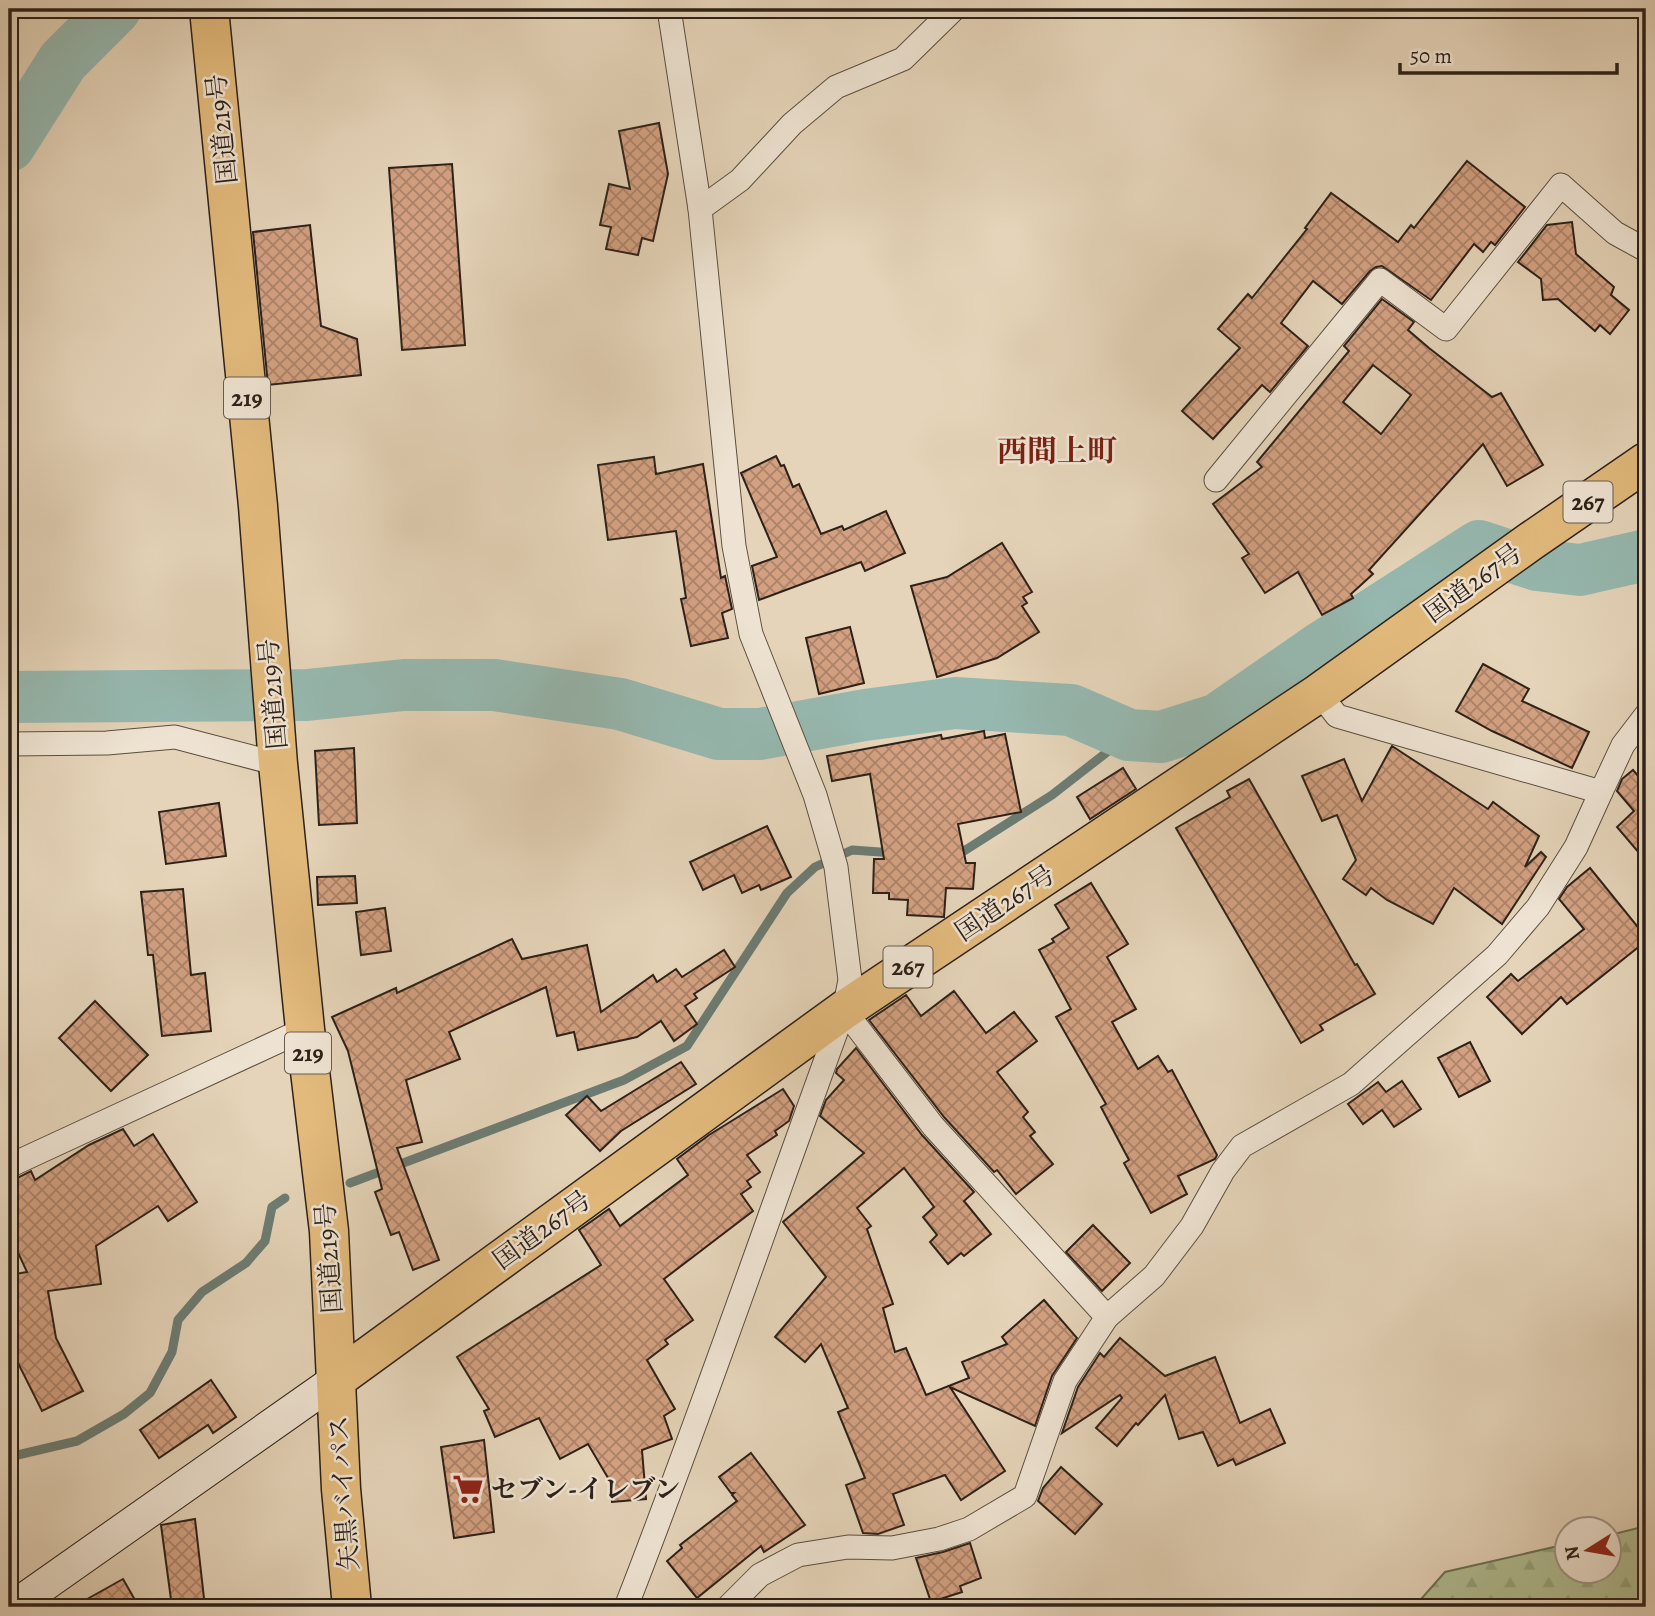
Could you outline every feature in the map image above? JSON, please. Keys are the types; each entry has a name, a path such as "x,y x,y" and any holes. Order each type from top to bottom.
{"highway":[{"name":"国道219号","path":"209,9 305,1029 330,1231 337,1379"},
{"name":"国道267号","path":"337,1379 844,1010 1319,693 1646,462"},
{"name":"矢黒バイパス","path":"337,1379 341,1489 352,1607"}],"street":[{"path":"626,1607 681,1468 776,1193 844,1010 850,980 833,857 815,795 751,634 734,546 699,209 669,9"},
{"path":"699,209 740,180 792,124 836,86 903,59 954,9"},
{"path":"1216,480 1380,280 1446,329 1561,184 1615,233 1646,250"},
{"path":"1319,693 1338,716 1601,792"},
{"path":"728,1607 760,1574 798,1555 848,1547 892,1548 939,1539 969,1528 1025,1496 1065,1381 1107,1317 1154,1276 1192,1226 1223,1171 1242,1146 1351,1084 1497,955 1545,897 1576,847 1623,745 1646,715"},
{"path":"9,744 107,743 175,737 277,746"},
{"path":"844,1010 933,1126 1107,1317"},
{"path":"9,1166 305,1029"},
{"path":"13,1607 337,1379"}],"green space":[{"path":"1646,1526 1646,1607 1414,1607 1445,1572 1554,1547 1554,1584 1624,1584 1624,1532"}],"building":[{"path":"659,123 668,174 653,241 642,238 638,255 606,249 611,227 600,225 609,184 630,189 619,131"},
{"path":"1467,161 1525,207 1495,245 1491,242 1483,252 1474,244 1431,300 1382,266 1370,271 1342,304 1313,281 1281,323 1308,346 1270,392 1262,385 1213,439 1182,411 1240,348 1218,329 1248,294 1252,298 1307,229 1305,228 1331,193 1398,242 1411,225 1414,228"},
{"path":"452,164 465,345 402,350 389,168"},
{"path":"1572,222 1576,254 1614,287 1611,295 1629,310 1610,334 1600,325 1595,331 1558,299 1543,300 1541,279 1518,262 1547,225"},
{"path":"310,225 321,326 357,339 361,375 268,385 253,232"},
{"path":"1382,299 1414,322 1408,330 1429,348 1492,397 1501,393 1543,465 1507,486 1483,444 1369,570 1373,574 1351,594 1353,598 1322,615 1298,572 1265,593 1242,558 1249,554 1213,504 1262,467 1257,462 1349,351 1344,346","holes":["1373,365 1411,395 1381,434 1343,402"]},
{"path":"776,456 781,466 784,465 793,487 799,484 821,534 842,526 844,530 886,511 905,553 865,571 861,562 759,600 752,566 777,557 741,473"},
{"path":"654,457 656,474 703,464 721,578 725,576 732,609 722,613 728,638 691,646 681,599 686,598 676,531 608,540 598,465"},
{"path":"1002,543 1032,592 1023,597 1027,603 1022,606 1039,632 997,658 937,677 911,586 947,577"},
{"path":"850,627 864,683 819,694 806,638"},
{"path":"1483,664 1529,689 1522,701 1589,732 1572,768 1456,711"},
{"path":"984,731 985,738 1005,734 1021,812 958,824 966,863 975,863 973,889 946,888 944,917 907,915 908,900 889,899 889,893 873,893 874,859 884,859 870,774 832,781 827,756 941,735 942,739"},
{"path":"1392,746 1488,809 1493,802 1539,836 1525,867 1541,852 1546,857 1502,924 1454,888 1433,924 1387,900 1371,888 1366,895 1343,879 1356,860 1337,815 1322,821 1302,776 1344,759 1362,801"},
{"path":"354,748 357,823 319,825 315,751"},
{"path":"1123,768 1136,789 1090,819 1077,797"},
{"path":"1633,770 1646,785 1646,861 1617,827 1634,811 1617,791 1622,779"},
{"path":"1249,779 1355,965 1357,964 1375,994 1320,1025 1323,1030 1301,1043 1176,828 1230,797 1227,791"},
{"path":"219,803 226,856 166,864 159,812"},
{"path":"767,826 791,877 761,890 759,885 742,893 734,875 703,890 690,862"},
{"path":"1590,868 1646,937 1646,941 1567,1004 1561,997 1522,1034 1487,997 1511,974 1518,981 1584,929 1559,899 1567,887"},
{"path":"355,876 357,903 318,905 317,877"},
{"path":"1091,883 1128,944 1107,957 1136,1009 1112,1022 1138,1069 1158,1056 1168,1072 1172,1070 1217,1155 1215,1159 1178,1176 1187,1194 1151,1213 1124,1163 1129,1160 1101,1107 1106,1104 1056,1017 1071,1009 1039,950 1054,942 1052,939 1069,928 1055,905"},
{"path":"183,889 191,975 205,973 211,1031 162,1036 153,955 148,955 141,892"},
{"path":"385,908 391,951 361,955 356,912"},
{"path":"512,939 522,959 587,945 601,1012 653,975 657,982 676,969 682,977 724,950 735,967 694,994 697,998 685,1006 697,1024 674,1041 661,1021 637,1037 578,1050 574,1032 557,1036 546,987 449,1032 460,1059 406,1080 422,1142 397,1148 439,1260 413,1270 399,1232 391,1235 375,1192 382,1189 348,1051 332,1017 396,988 397,993"},
{"path":"954,991 986,1033 1014,1012 1037,1041 997,1072 1028,1112 1023,1117 1035,1132 1030,1136 1053,1164 1016,1194 997,1170 994,1172 944,1117 869,1020 906,995 921,1016"},
{"path":"95,1001 148,1055 111,1091 59,1038"},
{"path":"1470,1042 1490,1081 1459,1097 1438,1058"},
{"path":"856,1048 922,1135 974,1192 964,1201 991,1234 964,1256 961,1253 948,1264 930,1242 937,1235 923,1217 934,1207 904,1168 857,1208 871,1226 867,1229 893,1304 883,1308 895,1352 906,1348 926,1395 969,1378 962,1362 1007,1344 1002,1337 1044,1300 1077,1338 1052,1376 1035,1426 950,1387 1005,1471 961,1500 945,1475 893,1494 904,1525 878,1534 863,1533 846,1485 865,1478 838,1412 848,1408 821,1344 805,1362 775,1337 826,1277 783,1222 864,1153 820,1116 826,1100 844,1080 836,1073 837,1069"},
{"path":"681,1062 696,1084 621,1131 600,1151 566,1115 587,1096 601,1111"},
{"path":"1402,1081 1421,1109 1394,1127 1382,1110 1363,1124 1348,1104 1378,1082 1386,1092"},
{"path":"783,1089 794,1106 789,1121 775,1131 777,1135 747,1155 760,1172 747,1181 751,1187 741,1194 753,1211 664,1279 693,1320 665,1340 668,1344 647,1360 675,1409 664,1416 672,1439 642,1450 646,1499 612,1502 611,1483 588,1444 560,1459 539,1418 495,1437 484,1411 489,1409 457,1357 601,1265 579,1230 609,1209 620,1226 688,1175 677,1159 709,1135"},
{"path":"123,1129 134,1146 153,1134 197,1202 168,1221 158,1206 96,1246 101,1284 48,1291 56,1338 83,1391 42,1411 15,1357 9,1317 9,1275 27,1272 9,1233 9,1182 31,1171 35,1180 89,1145"},
{"path":"1093,1225 1130,1263 1102,1291 1066,1252"},
{"path":"1120,1338 1165,1376 1215,1357 1240,1423 1270,1409 1285,1443 1236,1465 1233,1459 1218,1466 1203,1432 1179,1439 1165,1395 1117,1446 1096,1428 1122,1398 1120,1395 1062,1433 1078,1387 1100,1353 1104,1357"},
{"path":"211,1380 236,1417 213,1433 208,1425 159,1458 140,1430"},
{"name":"セブン-イレブン","path":"484,1440 494,1532 454,1538 441,1447"},
{"path":"751,1453 805,1525 764,1552 761,1546 697,1598 667,1561 682,1548 680,1545 737,1501 732,1495 734,1493 731,1493 719,1477"},
{"path":"1061,1467 1102,1504 1075,1534 1038,1501 1043,1488"},
{"path":"195,1519 205,1607 172,1607 161,1525"},
{"path":"970,1543 981,1578 960,1586 962,1592 931,1602 916,1558"},
{"path":"123,1579 139,1607 73,1607"}],"waterway":[{"path":"9,146 63,61 115,9"},
{"path":"9,697 307,695 404,685 494,685 620,704 719,734 760,734 865,715 955,703 1071,710 1129,735 1161,737 1218,719 1322,647 1479,546 1537,565 1580,570 1646,555"},
{"path":"954,851 964,851 1052,795 1129,735"},
{"path":"350,1183 624,1080 687,1046 787,893 815,867 852,850 894,853"},
{"path":"9,1457 77,1441 124,1414 150,1393 172,1352 178,1320 202,1292 246,1263 265,1241 272,1207 285,1198"}],"place":[{"name":"セブン-イレブン","path":"468,1489"}],"district":[{"name":"西間上町","path":"1057,451"}]}
